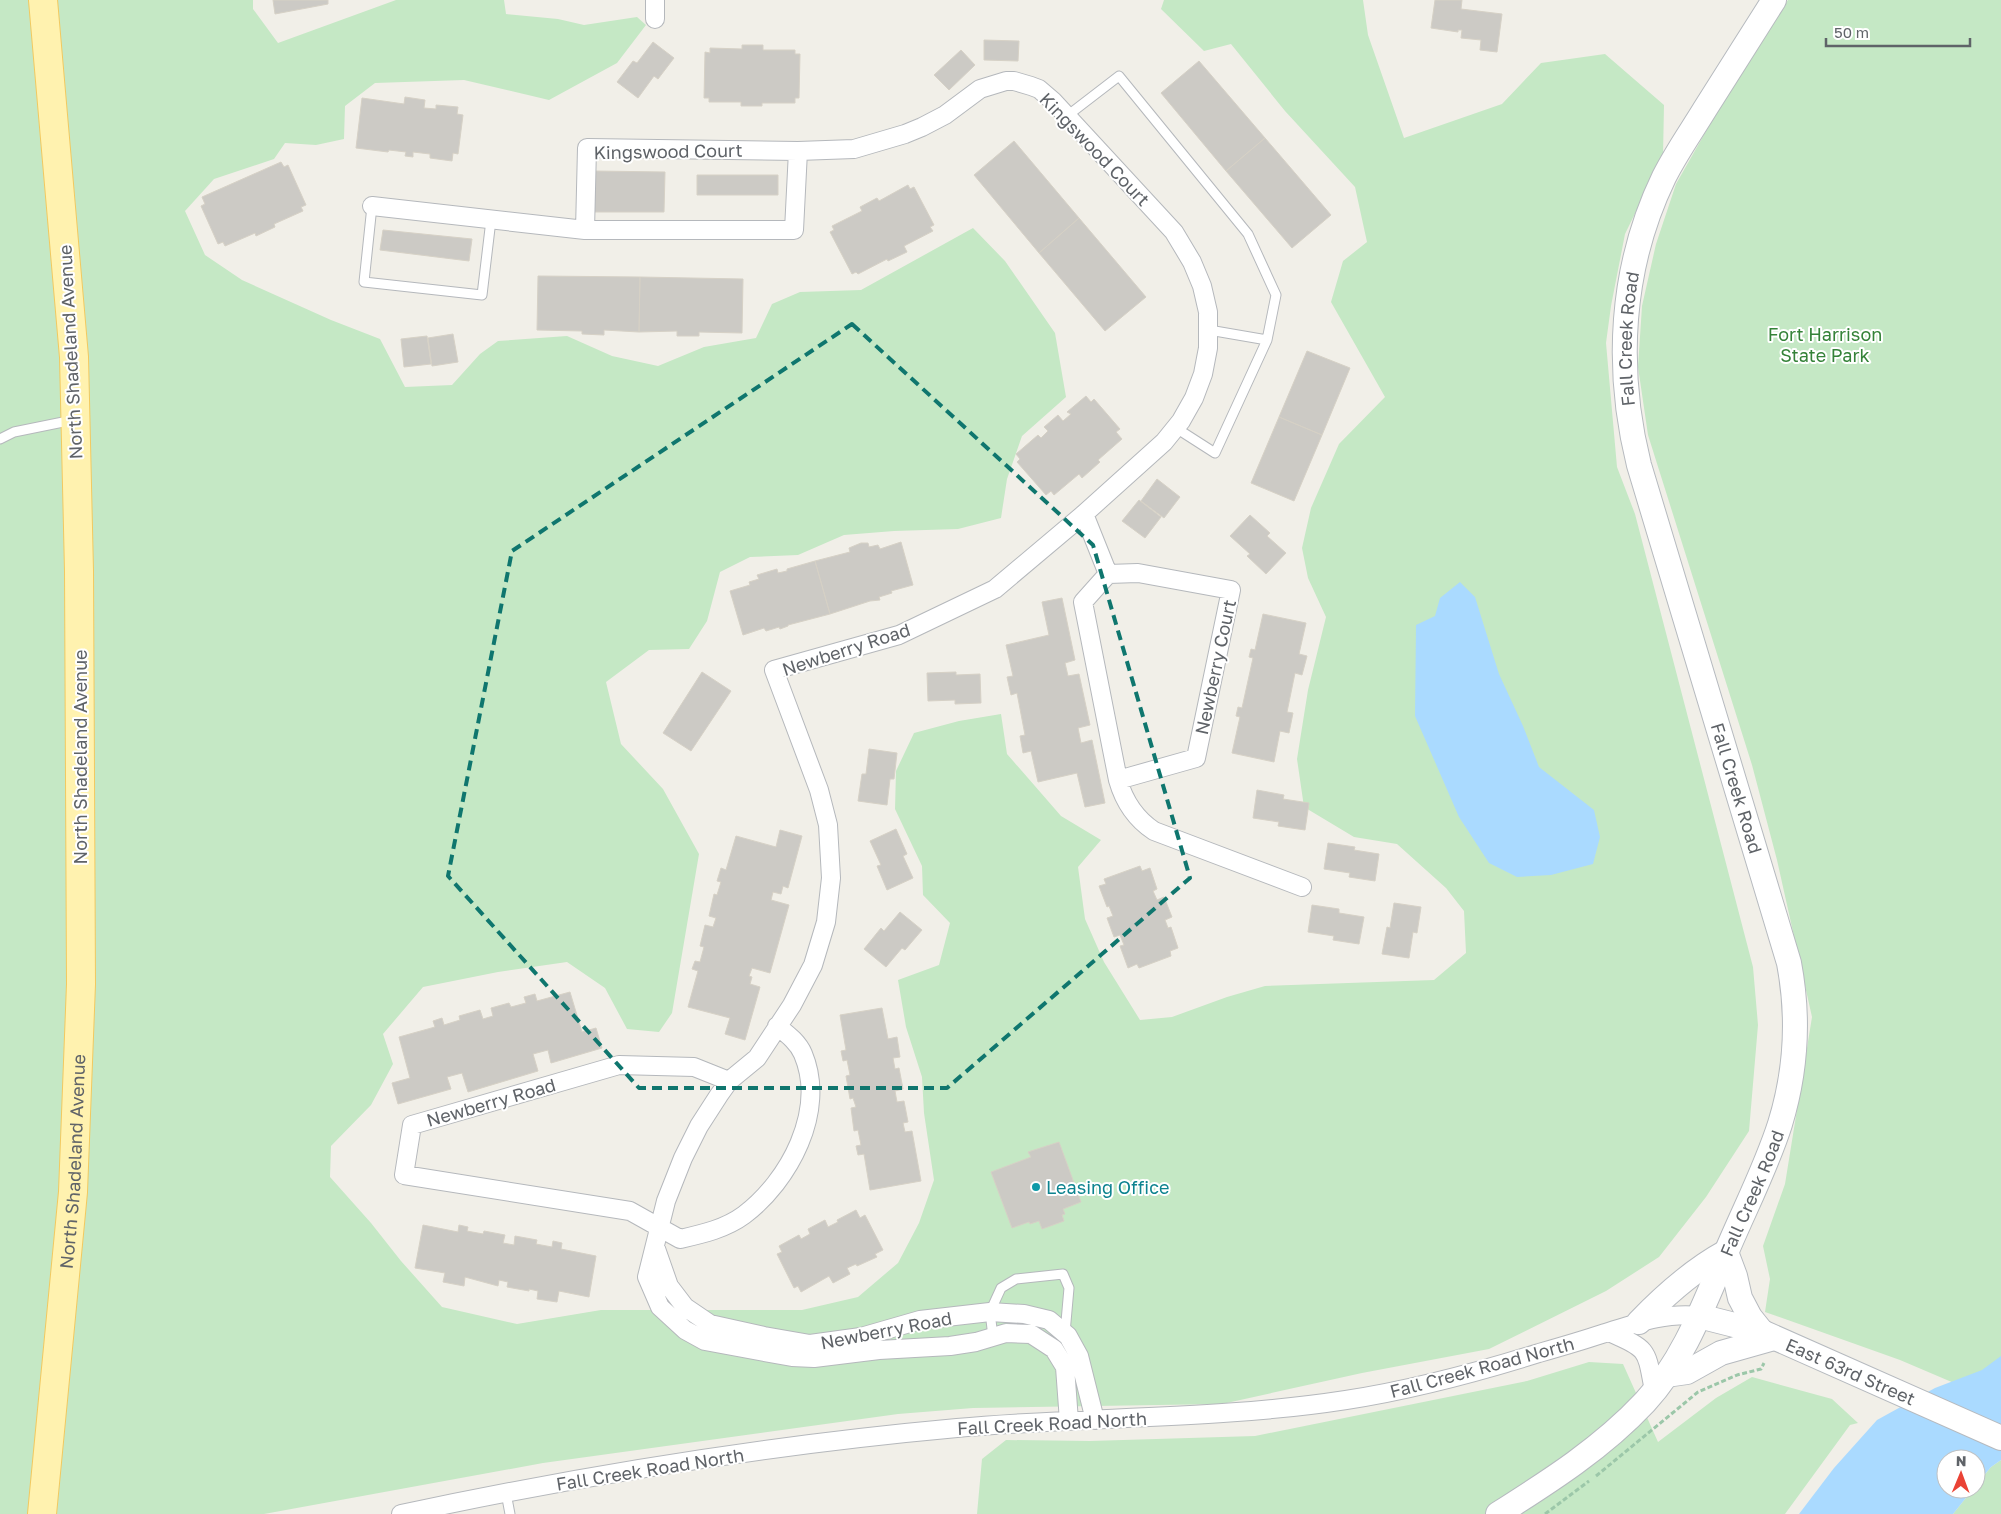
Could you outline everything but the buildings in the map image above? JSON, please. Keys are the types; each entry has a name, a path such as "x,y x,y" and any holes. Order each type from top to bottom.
{"main road":[{"name":"North Shadeland Avenue","path":"42,1514 71,1216 80,1024 79,571 76,420 71,320 43,0"},
{"name":"Fall Creek Road","path":"1498,1514 1564,1472 1590,1452 1631,1415 1660,1383 1699,1316 1752,1197 1782,1118 1795,1046 1793,987 1785,948 1639,465 1628,413 1624,369 1624,341 1630,288 1637,254 1664,177 1774,0"},
{"path":"1639,1322 1661,1300 1706,1263 1726,1252 1735,1276 1740,1298 1768,1342 1721,1353 1688,1372 1660,1383"},
{"name":"East 63rd Street","path":"1699,1316 1768,1342 1809,1354 2001,1438"}],"street":[{"path":"655,0 655,19"},
{"name":"Kingswood Court","path":"584,230 587,148 798,151 854,148 905,134 945,115 980,89 1006,81 1023,83 1039,89 1067,116 1179,240 1192,262 1202,286 1209,330"},
{"path":"372,206 584,230 794,230 798,151"},
{"name":"Newberry Road","path":"1069,1421 1065,1367 1054,1349 1032,1334 1006,1333 950,1346 879,1350 814,1358 792,1357 705,1341 685,1330 660,1307 647,1277 672,1184 683,1158 699,1126 729,1080 757,1058 801,989 816,957 829,905 831,861 828,824 819,790 774,670 899,635 995,589 1084,514 1164,442 1176,428 1190,407 1201,383 1208,348 1209,330"},
{"path":"1084,514 1108,574 1083,602 1118,780 1131,809 1147,827 1154,831 1302,887"},
{"name":"Newberry Court","path":"1108,574 1138,573 1231,590 1196,758 1118,780"},
{"name":"Newberry Road","path":"729,1080 694,1066 619,1065 412,1125 404,1175 630,1212 680,1239 710,1233 743,1216 768,1194 790,1164 800,1143 806,1123 809,1101 808,1076 802,1052 793,1039 777,1026"},
{"name":"Newberry Road","path":"655,1245 669,1286 685,1308 710,1324 764,1336 810,1344 861,1337 920,1320 990,1312 1024,1314 1049,1320 1065,1334 1079,1356 1095,1420"},
{"name":"Fall Creek Road North","path":"401,1514 506,1492 650,1467 793,1446 956,1428 1266,1409 1375,1396 1475,1373 1639,1322 1678,1315 1699,1316"},
{"path":"1609,1332 1634,1342 1644,1351 1660,1383"}],"lane":[{"path":"1067,116 1119,76 1248,234 1276,295 1267,340 1215,453 1176,428"},
{"path":"372,206 364,282 482,295 491,220"},
{"path":"1209,330 1267,340"},
{"path":"0,439 14,432 76,420"},
{"path":"993,1337 990,1312 1001,1288 1016,1280 1063,1274 1069,1288 1065,1334"},
{"path":"506,1492 510,1514"}],"path":[{"path":"1545,1514 1612,1464 1698,1392 1737,1375 1761,1369 1768,1342"}],"highlighted area":[{"path":"852,324 1093,545 1190,878 947,1088 639,1088 448,876 512,551"}],"green space":[{"path":"0,0 253,0 253,9 278,43 396,0 504,0 506,14 558,19 584,25 637,17 646,25 617,63 549,100 464,80 375,83 345,106 344,139 316,145 285,143 274,159 214,179 185,211 205,255 242,280 331,320 380,339 405,387 452,385 480,354 498,341 567,336 612,356 658,366 704,347 756,338 772,304 800,292 861,290 973,228 1005,261 1055,333 1066,397 1022,436 1007,479 1001,518 958,529 844,535 798,555 750,557 720,572 707,621 689,649 649,650 606,682 621,744 663,789 699,854 672,1013 659,1032 627,1029 605,988 567,962 498,972 423,987 383,1034 393,1064 371,1105 331,1146 330,1177 442,1307 517,1324 601,1310 802,1310 858,1297 898,1263 919,1223 934,1180 924,1113 922,1077 906,1027 898,980 939,965 950,923 923,895 922,866 895,809 896,771 914,733 959,721 1001,714 1007,754 1061,816 1101,840 1078,867 1085,919 1104,962 1140,1020 1172,1017 1227,997 1265,986 1434,980 1466,953 1464,911 1446,888 1397,844 1354,837 1304,807 1297,759 1308,690 1326,617 1308,578 1302,548 1311,508 1339,444 1385,397 1331,302 1343,261 1367,242 1355,187 1285,111 1231,44 1204,51 1161,9 1164,0 1363,0 1368,35 1404,138 1502,104 1541,63 1605,54 1664,105 1663,156 1625,234 1606,343 1617,467 1635,514 1753,967 1758,1025 1749,1131 1706,1197 1659,1257 1606,1291 1489,1349 1362,1373 1222,1404 973,1408 898,1414 543,1463 264,1514 0,1514"},
{"name":"Fort Harrison State Park","path":"1788,0 2001,0 2001,1403 1900,1360 1765,1312 1770,1279 1763,1246 1785,1184 1812,1017 1777,860 1752,765 1648,435 1638,367 1642,306 1656,244 1676,184 1755,45"},
{"path":"1589,1362 1623,1364 1658,1442 1716,1398 1752,1377 1832,1399 1858,1423 1850,1425 1785,1514 977,1514 982,1459 1006,1440 1090,1441 1255,1436 1527,1381"},
{"path":"2001,1460 2001,1514 1953,1514 1965,1499 1986,1499 1986,1473"}],"water":[{"path":"1460,582 1475,597 1499,674 1523,726 1539,767 1594,810 1600,837 1593,864 1551,875 1517,877 1489,863 1459,817 1415,716 1416,625 1435,616 1440,598"},
{"path":"2001,1356 2001,1460 1986,1473 1986,1449 1936,1449 1936,1499 1965,1499 1953,1514 1799,1514 1834,1468 1877,1420 1935,1388 1982,1370"}],"place":[{"name":"Leasing Office","path":"1036,1187"}]}
